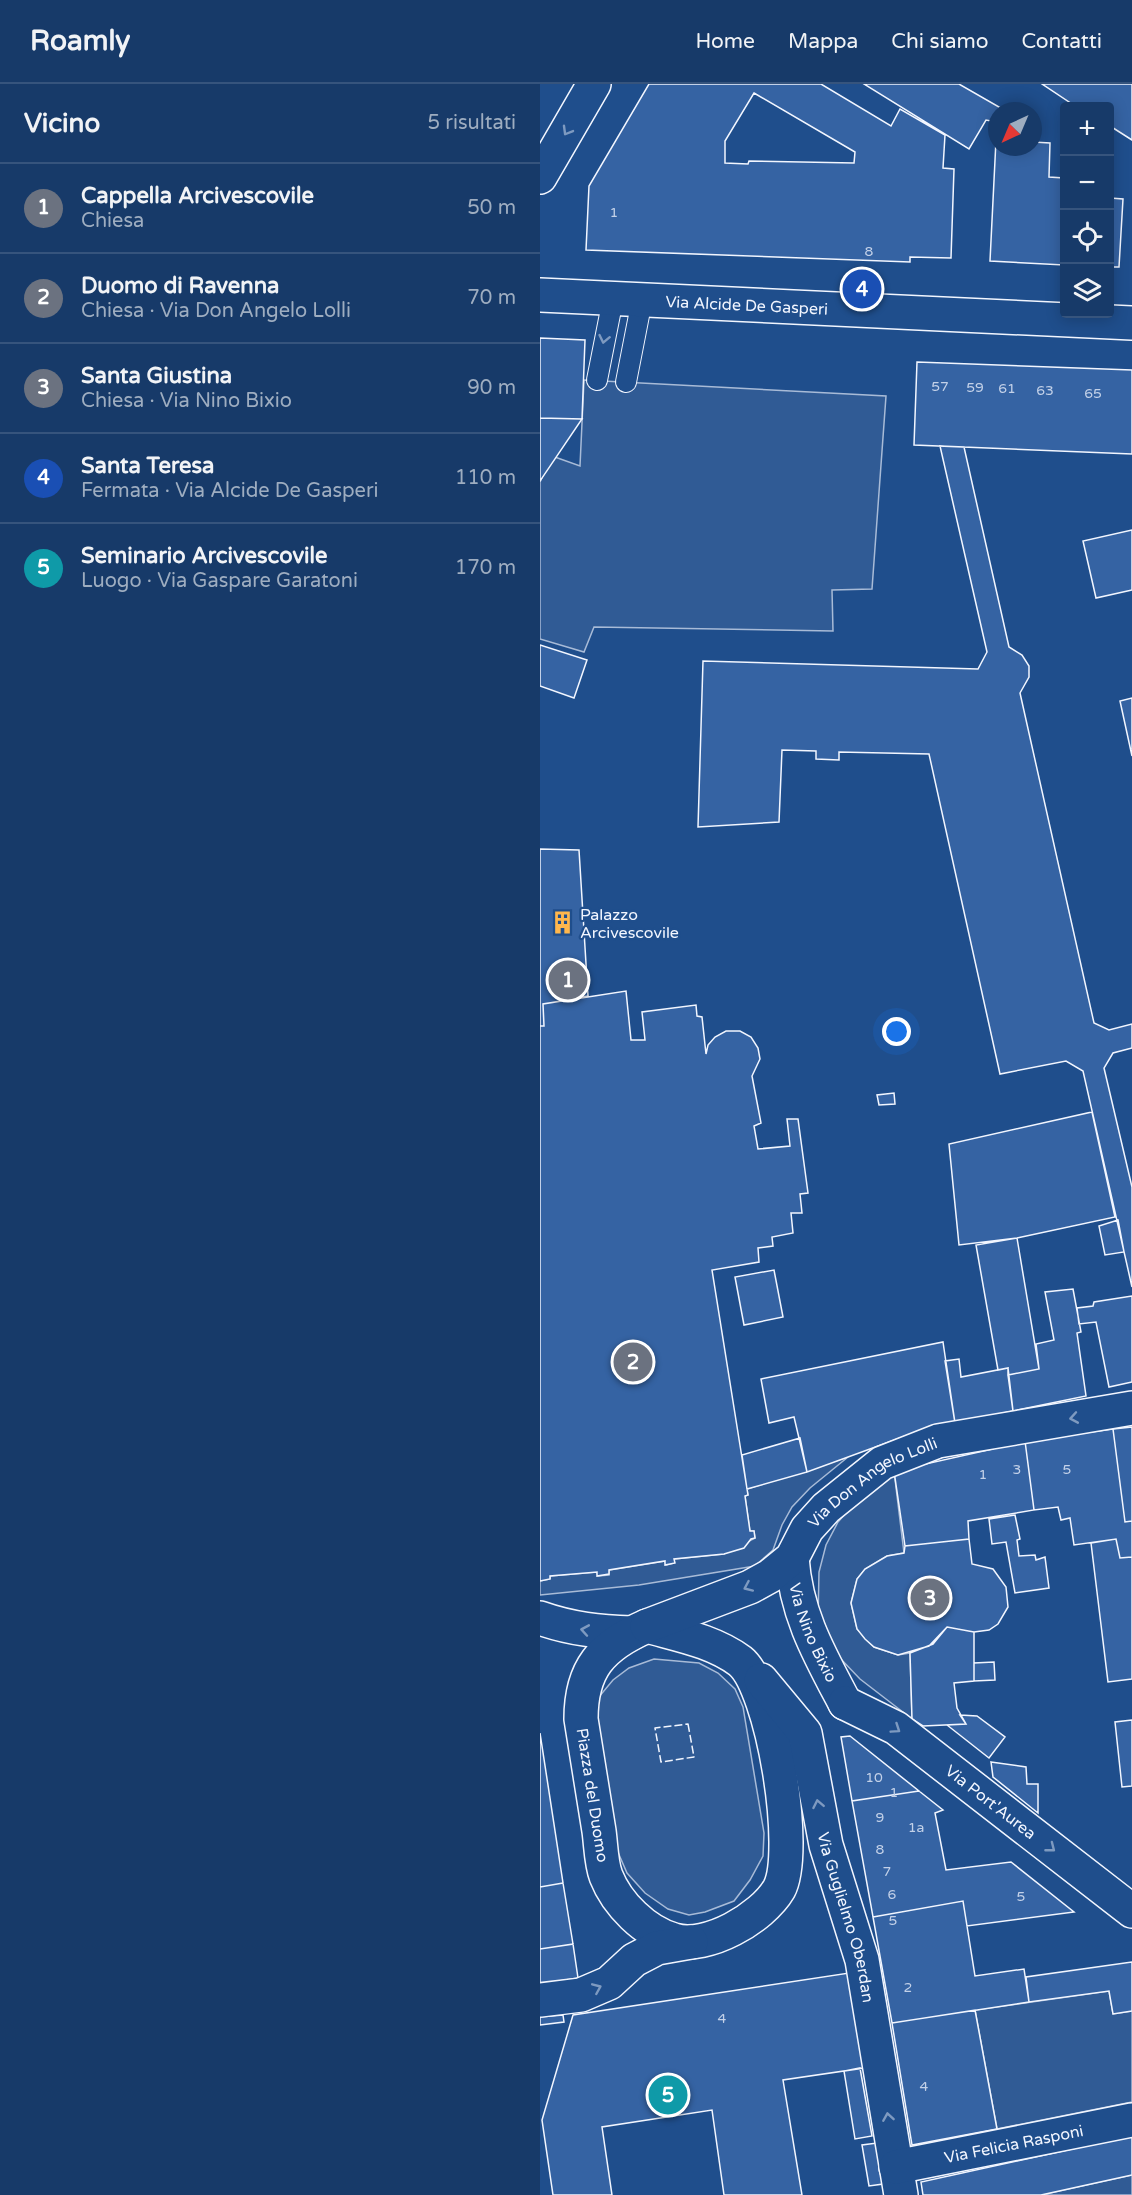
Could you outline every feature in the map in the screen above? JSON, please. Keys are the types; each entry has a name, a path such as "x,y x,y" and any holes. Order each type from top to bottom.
{"street":[{"path":"540,177 594,84"},
{"name":"Via Alcide De Gasperi","path":"540,295 1132,323"},
{"name":"Via Don Angelo Lolli","path":"640,1629 750,1587 770,1576 792,1558 807,1529 826,1508 882,1463 938,1441 1132,1408"},
{"name":"Via Nino Bixio","path":"792,1558 794,1588 801,1614 845,1702"},
{"path":"540,1618 562,1626 595,1632 640,1629 715,1645 742,1663 757,1689 771,1727 782,1780 785,1852 779,1888 757,1913 731,1931 649,1952 634,1960 609,1983 581,1995 540,2000"},
{"name":"Piazza del Duomo","path":"640,1629 589,1670 581,1693 581,1719 606,1875 622,1903 645,1925 674,1940 692,1942"},
{"name":"Via Guglielmo Oberdan","path":"742,1663 771,1689 805,1733 826,1845 862,1960 898,2181"},
{"path":"782,1780 805,1733 825,1707 845,1702"},
{"name":"Via Port'Aurea","path":"845,1702 896,1728 1132,1911"},
{"name":"Via Felicia Rasponi","path":"898,2181 1132,2120"}],"lane":[{"path":"597,380 627,299"},
{"path":"626,382 627,299"}],"shaded area":[{"path":"584,380 886,396 872,589 832,590 833,631 594,627 584,652 540,639 540,482 552,456 580,466"},
{"path":"848,1457 810,1488 792,1507 782,1525 773,1550 755,1566 639,1585 540,1595 540,1581 550,1579 550,1576 597,1572 598,1576 609,1575 609,1570 665,1561 666,1565 674,1563 674,1559 724,1554 755,1538 754,1531 750,1531 745,1496 748,1495 747,1489"},
{"path":"894,1471 904,1553 887,1556 865,1569 857,1579 851,1603 857,1629 874,1647 898,1655 910,1653 912,1719 860,1679 838,1656 818,1619 819,1572 826,1545 838,1522 853,1505"},
{"path":"654,1659 699,1663 718,1673 735,1689 743,1707 764,1833 763,1856 750,1880 734,1901 705,1912 689,1915 668,1909 645,1893 627,1873 617,1850 595,1717 598,1698 613,1680 629,1668"},
{"path":"1109,1991 1113,2014 1132,2011 1132,2102 997,2129 975,2010"},
{"path":"1132,2175 1132,2195 1041,2195"}],"building":[{"path":"649,84 821,84 891,126 900,109 945,135 943,168 954,169 951,258 910,257 910,262 586,250 589,186","holes":["754,93 855,152 854,163 749,161 748,164 725,163 725,141"]},
{"path":"864,84 959,84 990,102 988,102 988,120 986,120 969,149"},
{"path":"1042,84 1132,84 1132,140 1114,129 1114,102 1069,102"},
{"path":"1042,143 1050,143 1049,177 1060,178 1060,265 990,261 995,156 1042,156"},
{"path":"1114,198 1123,199 1119,267 1114,267"},
{"path":"540,338 585,340 582,419 540,418"},
{"path":"917,362 1132,370 1132,454 914,445"},
{"path":"540,418 582,419 540,481"},
{"path":"940,446 964,447 1009,647 1022,655 1029,666 1029,677 1020,693 1094,1023 1109,1030 1132,1024 1132,1048 1113,1053 1104,1068 1132,1187 1132,1287 1083,1071 1066,1061 1000,1074 929,754 839,752 839,760 816,759 816,751 782,750 779,822 698,827 703,661 978,669 987,652"},
{"path":"1132,530 1132,590 1096,598 1083,541"},
{"path":"540,645 587,660 574,698 540,686"},
{"path":"1132,698 1132,756 1120,701"},
{"name":"Palazzo Arcivescovile","path":"540,849 579,850 588,996 543,1004 544,1026 540,1026"},
{"path":"626,991 631,1040 645,1040 642,1012 696,1005 697,1016 702,1017 706,1054 708,1045 715,1037 726,1031 740,1031 751,1037 758,1048 760,1059 752,1076 761,1123 754,1126 758,1149 790,1146 787,1119 798,1119 808,1193 800,1194 802,1213 791,1213 793,1233 772,1237 773,1246 758,1248 759,1262 712,1270 748,1495 745,1496 750,1531 754,1531 755,1538 751,1539 744,1548 724,1554 674,1559 675,1563 665,1565 665,1561 609,1570 609,1574 597,1576 597,1572 550,1576 550,1579 540,1581 540,1026 544,1026 543,1004"},
{"path":"894,1093 895,1104 879,1105 877,1095"},
{"path":"1092,1112 1115,1217 1017,1238 959,1245 949,1144"},
{"path":"1118,1220 1124,1252 1105,1255 1099,1226"},
{"path":"1017,1238 1039,1369 1008,1375 1008,1368 998,1370 976,1245"},
{"path":"774,1270 783,1317 744,1325 735,1277"},
{"path":"1073,1289 1081,1332 1077,1333 1086,1396 1013,1411 1008,1375 1039,1369 1036,1344 1054,1340 1045,1292"},
{"path":"1132,1296 1132,1382 1109,1387 1096,1322 1079,1324 1077,1308 1093,1306 1094,1302"},
{"path":"943,1342 955,1423 911,1434 807,1472 794,1417 769,1423 761,1379"},
{"path":"959,1359 961,1377 1008,1368 1013,1411 955,1423 945,1361"},
{"path":"1132,1427 1132,1521 1125,1522 1113,1429"},
{"path":"1113,1429 1125,1522 1132,1521 1132,1557 1120,1558 1116,1539 1074,1545 1070,1518 1061,1520 1058,1507 1034,1510 1025,1441"},
{"path":"800,1438 807,1472 747,1489 742,1455"},
{"path":"1025,1441 1034,1510 968,1521 969,1539 905,1546 894,1471 993,1449 993,1445"},
{"path":"1015,1515 1020,1539 1017,1540 1019,1556 1035,1555 1036,1560 1045,1557 1049,1588 1015,1593 1006,1542 992,1544 989,1519"},
{"path":"969,1539 972,1564 993,1569 1006,1587 1008,1607 998,1624 989,1630 974,1632 947,1627 929,1646 898,1655 874,1647 865,1639 857,1629 851,1603 857,1579 865,1569 887,1556 904,1553 905,1546"},
{"path":"1116,1539 1120,1558 1132,1557 1132,1679 1108,1682 1091,1543"},
{"path":"947,1627 974,1632 974,1681 954,1683 957,1708 966,1724 923,1726 912,1719 910,1653 933,1644"},
{"path":"994,1662 995,1680 974,1681 974,1663"},
{"path":"960,1715 977,1716 1005,1737 989,1758 947,1725 966,1724"},
{"path":"1132,1720 1132,1786 1122,1787 1115,1722"},
{"path":"540,1733 563,1883 540,1887"},
{"path":"850,1736 919,1791 852,1801 841,1737"},
{"path":"991,1762 1026,1767 1027,1784 1038,1784 1038,1813 993,1777"},
{"path":"919,1791 943,1810 935,1813 946,1870 1011,1862 1074,1912 967,1926 963,1901 873,1917 852,1801"},
{"path":"563,1883 573,1944 540,1949 540,1887"},
{"path":"963,1901 975,1976 1024,1969 1029,2002 892,2023 873,1917"},
{"path":"573,1944 578,1978 540,1984 540,1949"},
{"path":"1132,1962 1132,2011 1113,2014 1109,1991 1029,2002 1026,1977"},
{"path":"849,1973 864,2068 783,2080 802,2195 724,2195 712,2110 602,2127 612,2195 553,2195 542,2120 573,2015"},
{"path":"975,2010 997,2129 912,2145 892,2023"},
{"path":"563,2015 564,2022 540,2025 540,2017"},
{"path":"860,2068 872,2136 855,2139 844,2071"},
{"path":"1132,2136 1132,2175 1041,2195 923,2195 921,2182"},
{"path":"877,2143 883,2184 869,2186 862,2145"}],"fence":[{"path":"688,1724 694,1757 661,1762 655,1728 688,1724"}],"place":[{"name":"Santa Teresa","path":"862,289"},
{"name":"Palazzo Arcivescovile","path":"562,923"},
{"name":"Cappella Arcivescovile","path":"568,980"},
{"name":"Duomo di Ravenna","path":"633,1362"},
{"name":"Santa Giustina","path":"930,1598"},
{"name":"Seminario Arcivescovile","path":"668,2095"}]}
